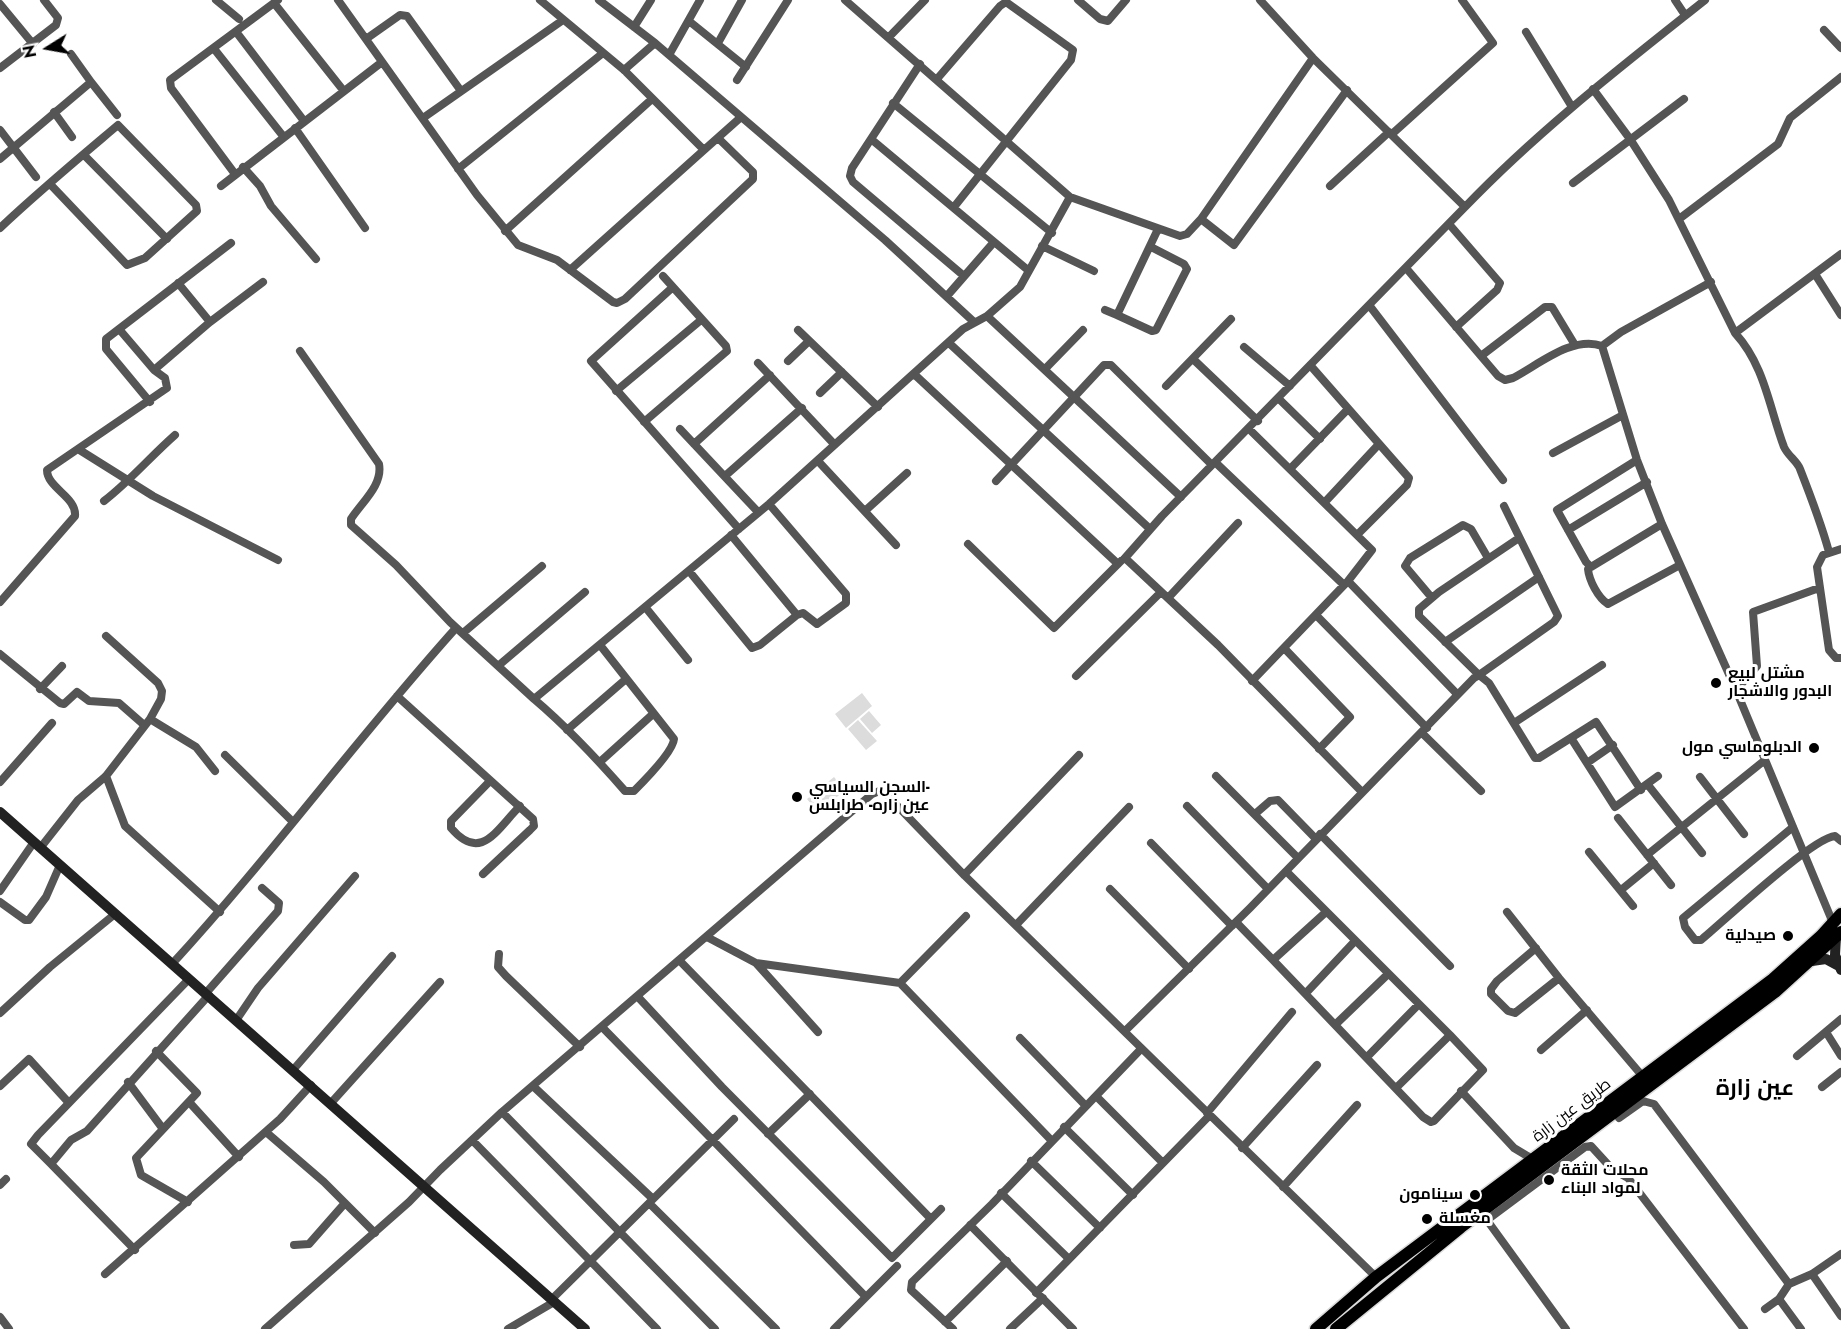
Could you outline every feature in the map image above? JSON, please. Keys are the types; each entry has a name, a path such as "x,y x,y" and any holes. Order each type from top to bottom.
{"main road":[{"path":"0,812 237,1019 585,1329"},
{"path":"1838,926 1835,955 1840,968"},
{"name":"طريق عين زارة","path":"1336,1329 1812,961 1838,926"},
{"name":"طريق عين زارة","path":"1316,1329 1376,1277 1644,1078 1838,926"},
{"path":"1812,961 1826,959 1840,968"}],"street":[{"path":"0,68 56,25 58,18 44,0"},
{"path":"216,0 239,19"},
{"path":"338,0 505,231 518,245 557,260 613,302 617,303 625,299 753,179 753,172 718,138"},
{"path":"540,0 624,70 704,150"},
{"path":"599,0 669,55 974,322"},
{"path":"634,27 651,0"},
{"path":"669,55 700,0"},
{"path":"718,43 742,0"},
{"path":"737,80 788,0"},
{"path":"845,0 1070,197 1183,236 1200,219 1313,58"},
{"path":"889,37 925,0"},
{"path":"1078,0 1100,19 1108,21 1126,0"},
{"path":"1260,0 1313,58 1465,207"},
{"path":"1330,186 1492,45 1492,39 1462,0"},
{"path":"1675,0 1686,15"},
{"path":"968,544 1054,628 1498,172 1593,89 1705,0"},
{"path":"235,174 169,84 173,77 215,50 276,2 343,90"},
{"path":"937,79 1006,2 1073,50 1071,60 954,207"},
{"path":"0,4 33,44"},
{"path":"366,39 400,15 407,16 461,91"},
{"path":"423,118 563,20"},
{"path":"689,21 746,67"},
{"path":"1824,30 1841,48"},
{"path":"1526,32 1572,107"},
{"path":"237,33 304,121"},
{"path":"624,70 655,43"},
{"path":"215,50 283,136"},
{"path":"458,169 603,53"},
{"path":"70,54 117,115"},
{"path":"221,186 382,62"},
{"path":"920,64 850,172 851,179 964,276"},
{"path":"1679,219 1778,144 1790,118 1841,77"},
{"path":"0,159 91,82"},
{"path":"1593,89 1630,139 1679,219 1712,282 1735,333 1745,345 1766,385 1784,445 1800,468 1804,484 1818,512 1829,552"},
{"path":"1200,219 1234,245 1347,90"},
{"path":"505,231 652,99"},
{"path":"1573,183 1684,99"},
{"path":"893,103 1052,233"},
{"path":"54,112 72,138"},
{"path":"570,270 740,118"},
{"path":"0,228 50,184 121,125 195,205 197,211 146,258 127,265 50,184"},
{"path":"295,128 365,228"},
{"path":"0,130 36,177"},
{"path":"871,139 1029,270"},
{"path":"85,156 166,239"},
{"path":"243,167 260,186 271,206 316,259"},
{"path":"534,699 769,504 974,322 987,316 1012,296 1052,233 1070,197"},
{"path":"1449,224 1500,283 1497,290 1456,327"},
{"path":"1117,315 1158,229"},
{"path":"947,296 994,242"},
{"path":"150,402 106,349 106,339 231,243"},
{"path":"1042,246 1094,271"},
{"path":"1105,310 1152,331 1156,330 1187,269 1184,264 1151,247"},
{"path":"1735,333 1841,254"},
{"path":"1406,267 1498,376 1505,380 1575,345 1586,342 1602,346"},
{"path":"1815,274 1841,315"},
{"path":"644,422 727,351 726,346 663,276"},
{"path":"154,370 210,322 263,282"},
{"path":"1602,346 1621,332 1712,282"},
{"path":"178,283 210,322"},
{"path":"673,287 591,361 739,529"},
{"path":"1369,305 1503,480"},
{"path":"1481,356 1545,307 1552,307 1558,314 1575,345"},
{"path":"987,316 1181,497"},
{"path":"1166,386 1231,319"},
{"path":"616,391 701,320"},
{"path":"0,602 75,516 75,508 46,472 50,466 150,402 167,388 165,378 154,370 119,329"},
{"path":"798,330 878,407"},
{"path":"1045,369 1083,330"},
{"path":"788,361 809,341"},
{"path":"950,343 1150,529"},
{"path":"1602,346 1636,460 1647,482 1662,524 1736,690 1804,854 1838,926"},
{"path":"1244,347 1290,386"},
{"path":"300,351 379,464 381,472 378,482 353,516 351,525 396,565 459,630 567,730 584,749 601,761 626,791 634,791 654,772 675,742 671,731 653,714 600,645"},
{"path":"1193,359 1257,421"},
{"path":"758,363 834,444"},
{"path":"1310,365 1409,481 1358,534"},
{"path":"996,481 1074,399 1101,366 1111,366 1346,583 1457,694"},
{"path":"820,393 842,372"},
{"path":"914,374 1121,561 1168,598 1362,792"},
{"path":"694,444 770,375"},
{"path":"1278,398 1320,439"},
{"path":"725,476 802,408"},
{"path":"1290,469 1348,409"},
{"path":"1553,453 1623,416"},
{"path":"680,429 758,512"},
{"path":"1249,429 1372,550 1346,583 1252,681"},
{"path":"104,501 131,480 147,459 176,435"},
{"path":"1325,502 1379,444"},
{"path":"78,449 131,480 153,496 278,560"},
{"path":"1591,567 1557,510 1558,507 1636,460"},
{"path":"818,461 896,544"},
{"path":"866,510 908,473"},
{"path":"1568,530 1647,482"},
{"path":"689,571 752,648 757,648 797,615 802,613 818,624 846,603 847,596 769,504"},
{"path":"1125,1031 1425,731 1467,683 1557,619 1557,611 1504,506"},
{"path":"1168,598 1239,523"},
{"path":"1662,524 1588,569 1589,576 1603,601 1608,604 1680,565"},
{"path":"1432,598 1405,566 1410,558 1463,525 1471,529 1488,558"},
{"path":"731,535 797,615"},
{"path":"1519,538 1432,598 1418,613 1489,683 1535,758 1539,758 1596,723 1644,787 1702,853"},
{"path":"1841,549 1829,552 1818,562 1819,588 1829,650 1836,658 1841,658"},
{"path":"172,964 220,912 397,696 459,630 542,566"},
{"path":"1445,642 1539,578"},
{"path":"1736,690 1754,671 1758,662 1753,612 1819,588"},
{"path":"498,666 585,592"},
{"path":"1076,676 1160,593"},
{"path":"646,608 688,660"},
{"path":"1316,615 1481,791"},
{"path":"0,891 78,800 106,776 161,699 161,687 106,636"},
{"path":"1285,649 1350,717 1319,749"},
{"path":"0,654 40,689 62,704 75,692 89,701 119,703 146,722 201,752 214,771"},
{"path":"1514,723 1602,665"},
{"path":"40,689 62,666"},
{"path":"567,730 626,679"},
{"path":"397,696 534,819 534,826 483,874"},
{"path":"601,761 653,714"},
{"path":"0,782 52,723"},
{"path":"1571,738 1615,807 1658,776"},
{"path":"1587,763 1613,746"},
{"path":"225,755 293,822"},
{"path":"964,875 1079,755"},
{"path":"1647,855 1765,760"},
{"path":"106,776 125,826 220,912"},
{"path":"1216,776 1298,858"},
{"path":"1700,777 1744,834"},
{"path":"490,780 453,817 450,824 466,842 476,845 484,841 520,806"},
{"path":"265,1329 375,1233 502,1112 603,1028 872,794 882,790 964,875 1376,1277"},
{"path":"1256,814 1270,801 1278,800 1450,966"},
{"path":"1187,806 1268,889"},
{"path":"1016,925 1128,807"},
{"path":"1617,818 1671,885"},
{"path":"1793,827 1683,918 1685,927 1695,940 1701,940 1804,854 1830,836 1837,837 1841,841"},
{"path":"1151,843 1274,960 1431,1122 1483,1070 1286,871"},
{"path":"1589,852 1633,906"},
{"path":"1621,890 1654,863"},
{"path":"0,902 25,920 29,920 46,897 60,865"},
{"path":"237,1019 258,988 355,876"},
{"path":"51,1164 75,1137 87,1131 279,910 279,903 262,888"},
{"path":"1110,890 1189,969"},
{"path":"1274,960 1326,912"},
{"path":"1507,912 1559,978 1644,1078"},
{"path":"0,1013 50,967 115,914"},
{"path":"900,983 966,916"},
{"path":"707,937 756,963 900,983 1051,1140"},
{"path":"1306,993 1355,941"},
{"path":"1536,948 1497,981 1491,989 1491,994 1508,1011 1515,1013 1559,978"},
{"path":"499,954 498,967 580,1047"},
{"path":"293,1070 392,956"},
{"path":"679,960 931,1219"},
{"path":"756,963 818,1032"},
{"path":"1336,1024 1388,975"},
{"path":"135,1250 31,1144 189,979"},
{"path":"331,1103 440,982"},
{"path":"638,997 768,1134 892,1258 941,1209"},
{"path":"1368,1056 1419,1004"},
{"path":"1540,1050 1587,1010"},
{"path":"1010,1329 1069,1259 1133,1195 1208,1114 1292,1012"},
{"path":"1797,1056 1841,1019"},
{"path":"603,1028 866,1297"},
{"path":"1826,1032 1841,1056"},
{"path":"1396,1088 1450,1035"},
{"path":"1020,1038 1085,1105"},
{"path":"953,1329 910,1286 1142,1049"},
{"path":"156,1051 197,1092 190,1103 136,1158 141,1175 188,1203"},
{"path":"0,1086 30,1059 69,1103"},
{"path":"1242,1148 1317,1065"},
{"path":"1822,1087 1841,1072"},
{"path":"128,1082 163,1129"},
{"path":"105,1275 266,1132 311,1085"},
{"path":"533,1086 651,1201 776,1329"},
{"path":"1461,1091 1514,1148 1534,1160"},
{"path":"768,1134 810,1094"},
{"path":"1096,1096 1163,1163"},
{"path":"1619,1118 1643,1101 1654,1104 1789,1284"},
{"path":"190,1103 239,1156"},
{"path":"1283,1187 1357,1105"},
{"path":"502,1112 715,1329"},
{"path":"508,1329 553,1301 590,1261 734,1119"},
{"path":"1064,1127 1133,1195"},
{"path":"266,1132 375,1233"},
{"path":"472,1140 657,1329"},
{"path":"1566,1329 1484,1216 1585,1147 1591,1146 1612,1169 1628,1178 1744,1329"},
{"path":"1514,1148 1524,1168"},
{"path":"1031,1161 1100,1228"},
{"path":"1001,1193 1069,1259"},
{"path":"294,1245 309,1244 345,1203"},
{"path":"970,1225 1073,1329"},
{"path":"1765,1309 1779,1299 1789,1284 1812,1274 1841,1254"},
{"path":"945,1322 1007,1261"},
{"path":"834,1329 897,1266"},
{"path":"1812,1274 1841,1316"},
{"path":"1779,1299 1801,1329"},
{"path":"0,1317 9,1329"}],"shaded area":[{"path":"862,693 872,706 846,728 835,714"},
{"path":"869,711 881,725 872,733 860,719"},
{"path":"858,720 877,741 866,750 848,729"},
{"path":"834,777 845,790 818,813 807,799"}],"place":[{"name":"مشتل لبيع البدور والاشجار","path":"1716,683"},
{"name":"الدبلوماسي مول","path":"1814,748"},
{"name":"السجن السياسي- عين زاره- طرابلس","path":"797,797"},
{"name":"صيدلية","path":"1788,936"},
{"name":"محلات الثقة لمواد البناء","path":"1549,1180"},
{"name":"سينامون","path":"1475,1195"},
{"name":"مغسلة","path":"1427,1219"}],"district":[{"name":"عين زارة","path":"1755,1090"}]}
